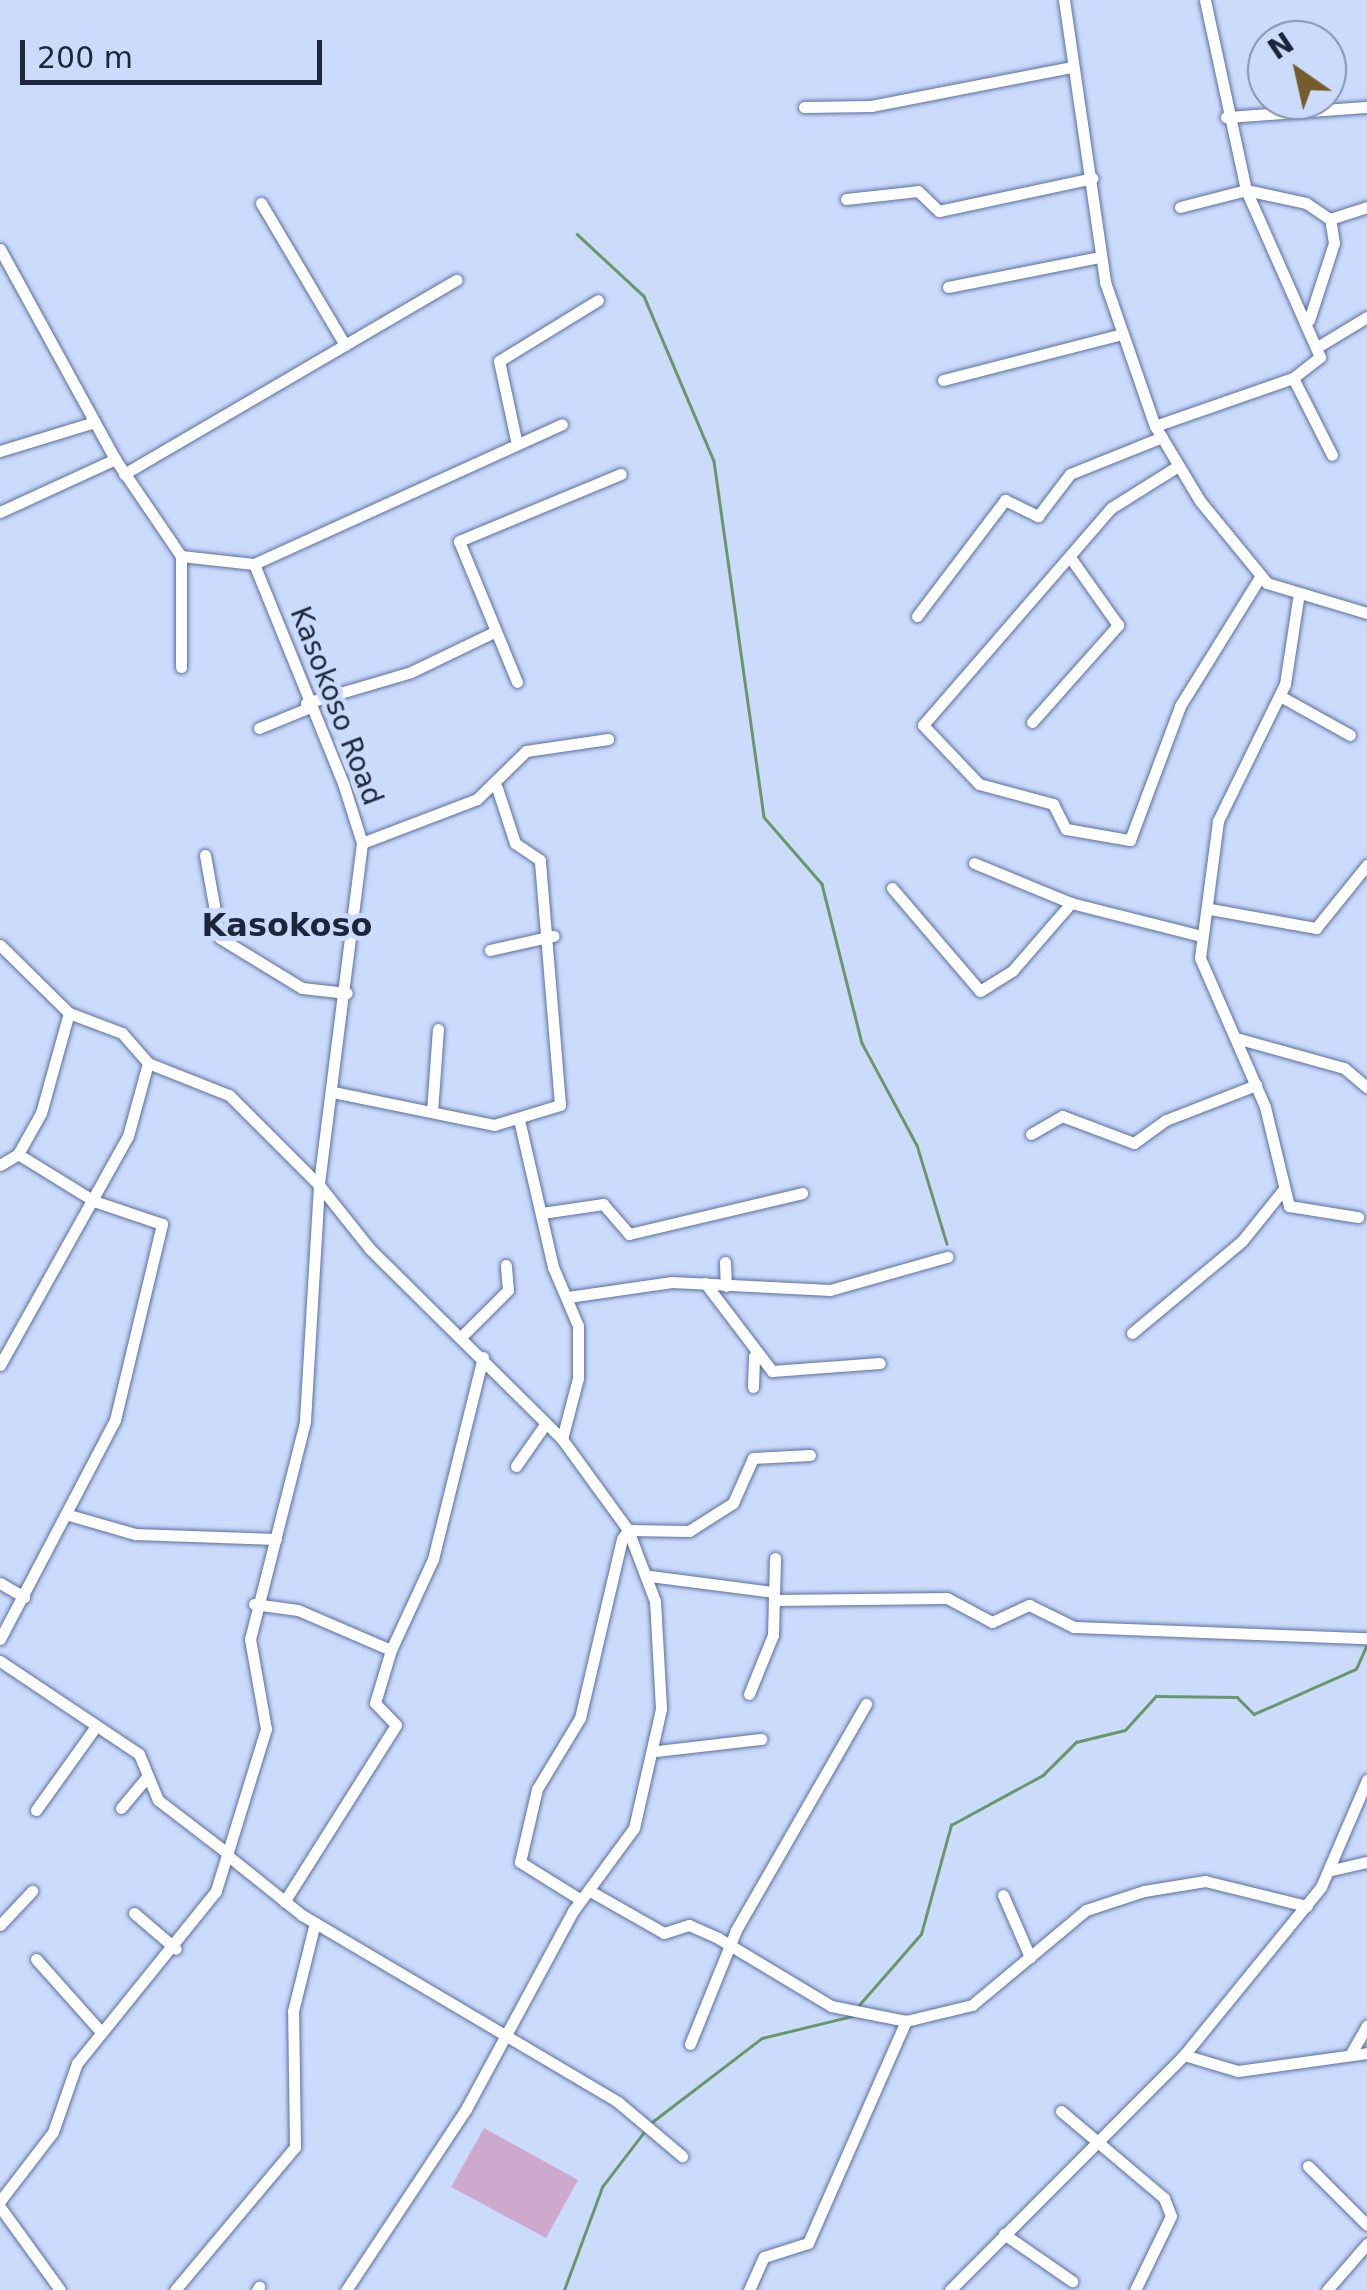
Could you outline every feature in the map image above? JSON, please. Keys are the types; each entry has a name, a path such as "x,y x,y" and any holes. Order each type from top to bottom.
{"street":[{"path":"1064,0 1093,178 1100,257 1118,335 1159,432 1178,466 1260,577 1298,598 1367,613"},
{"path":"917,616 1005,500 1038,516 1070,474 1159,432 1293,378 1318,361 1319,346 1246,190 1226,117 1205,0"},
{"path":"804,107 870,106 1072,67"},
{"path":"1226,117 1367,107"},
{"path":"846,199 918,191 939,211 1093,178"},
{"path":"1180,207 1246,190 1306,203 1330,219 1334,243 1308,320"},
{"path":"262,203 345,345"},
{"path":"1330,219 1367,207"},
{"path":"0,249 115,459 181,556 181,667"},
{"path":"948,287 1100,257"},
{"path":"124,474 456,280"},
{"path":"516,440 499,360 598,300"},
{"path":"1319,346 1367,317"},
{"path":"944,380 1118,335"},
{"path":"1293,378 1332,455"},
{"path":"0,451 95,422"},
{"path":"181,556 254,564 516,440 562,424"},
{"path":"0,512 115,459"},
{"path":"1178,466 1111,508 1072,560 921,723 980,784 1052,804 1066,829 1126,841 1180,706 1260,577"},
{"path":"518,682 459,541 621,474"},
{"path":"1032,722 1118,624 1072,560"},
{"name":"Kasokoso Road","path":"0,2204 46,2146 67,2081 101,2032 206,1910 266,1728 250,1655 254,1604 276,1539 304,1422 319,1185 347,992 362,843 254,564"},
{"path":"1298,598 1280,696 1218,821 1210,910 1202,936 1204,971 1256,1086 1283,1190 1293,1210 1358,1218"},
{"path":"259,728 307,705 411,672 494,632"},
{"path":"1280,696 1350,735"},
{"path":"333,1092 432,1112 520,1124 562,1102 553,936 540,856 515,843 497,788 500,771 526,752 608,739"},
{"path":"362,843 497,788"},
{"path":"205,855 220,938 302,988 347,992"},
{"path":"974,863 1072,902 1202,936"},
{"path":"1210,910 1316,928 1367,865"},
{"path":"892,888 980,992 1013,970 1072,902"},
{"path":"490,950 553,936"},
{"path":"0,945 69,1013 122,1033 148,1063 229,1095 562,1439 628,1530 650,1576 657,1751 634,1828 586,1895 508,2031 346,2290"},
{"path":"1,1161 18,1154 46,1101 69,1013"},
{"path":"432,1112 438,1030"},
{"path":"1236,1038 1344,1068 1367,1088"},
{"path":"0,1365 133,1126 148,1063"},
{"path":"1031,1134 1062,1116 1134,1143 1166,1120 1256,1086"},
{"path":"520,1124 580,1354 562,1439"},
{"path":"0,1639 69,1515 115,1420 162,1224 94,1201 18,1154"},
{"path":"1132,1333 1242,1241 1283,1190"},
{"path":"542,1213 603,1204 629,1234 802,1193"},
{"path":"568,1297 705,1283 830,1290 947,1257"},
{"path":"725,1262 726,1286"},
{"path":"462,1336 508,1290 506,1265"},
{"path":"705,1283 754,1356 782,1373 880,1362"},
{"path":"752,1387 754,1356"},
{"path":"284,1902 396,1725 375,1703 391,1650 433,1560 484,1357"},
{"path":"516,1466 546,1423"},
{"path":"628,1530 690,1532 733,1503 753,1458 810,1456"},
{"path":"69,1515 135,1534 276,1539"},
{"path":"628,1530 608,1577 580,1718 537,1789 520,1862 664,1932 690,1925 855,2014 906,2021 958,2012 1086,1910 1172,1884 1204,1882 1307,1906"},
{"path":"749,1694 772,1635 775,1558"},
{"path":"650,1576 774,1596 947,1598 988,1621 1029,1605 1074,1627 1367,1638"},
{"path":"0,1584 24,1597"},
{"path":"254,1604 313,1616 391,1650"},
{"path":"0,1661 94,1729 139,1754 163,1806 284,1902 315,1924 508,2031 682,2156"},
{"path":"690,2044 731,1946 866,1704"},
{"path":"36,1810 94,1729"},
{"path":"657,1751 761,1740"},
{"path":"121,1808 147,1777"},
{"path":"950,2290 1184,2056 1307,1906 1332,1870 1367,1780"},
{"path":"1332,1870 1367,1862"},
{"path":"0,1924 32,1892"},
{"path":"1003,1895 1030,1958"},
{"path":"134,1913 176,1948"},
{"path":"175,2290 295,2147 293,2010 315,1924"},
{"path":"36,1958 101,2032"},
{"path":"749,2290 764,2257 812,2235 906,2021"},
{"path":"1350,2055 1367,2025"},
{"path":"1184,2056 1238,2071 1367,2053 1360,2039"},
{"path":"1061,2111 1164,2198 1171,2216 1136,2290"},
{"path":"1308,2166 1367,2225"},
{"path":"0,2204 60,2290"},
{"path":"1004,2234 1072,2280"},
{"path":"1327,2290 1367,2244"}],"shaded area":[{"path":"484,2128 578,2180 546,2238 451,2187"}],"waterway":[{"path":"577,234 644,296 714,461 764,817 822,884 862,1043 917,1145 947,1244"},
{"path":"859,2005 921,1934 951,1825 1043,1775 1076,1742 1125,1730 1156,1696 1237,1697 1254,1714 1356,1669 1367,1644"},
{"path":"652,2122 762,2038 852,2016"},
{"path":"564,2290 602,2187 644,2132"}],"district":[{"name":"Kasokoso","path":"287,925"}]}
